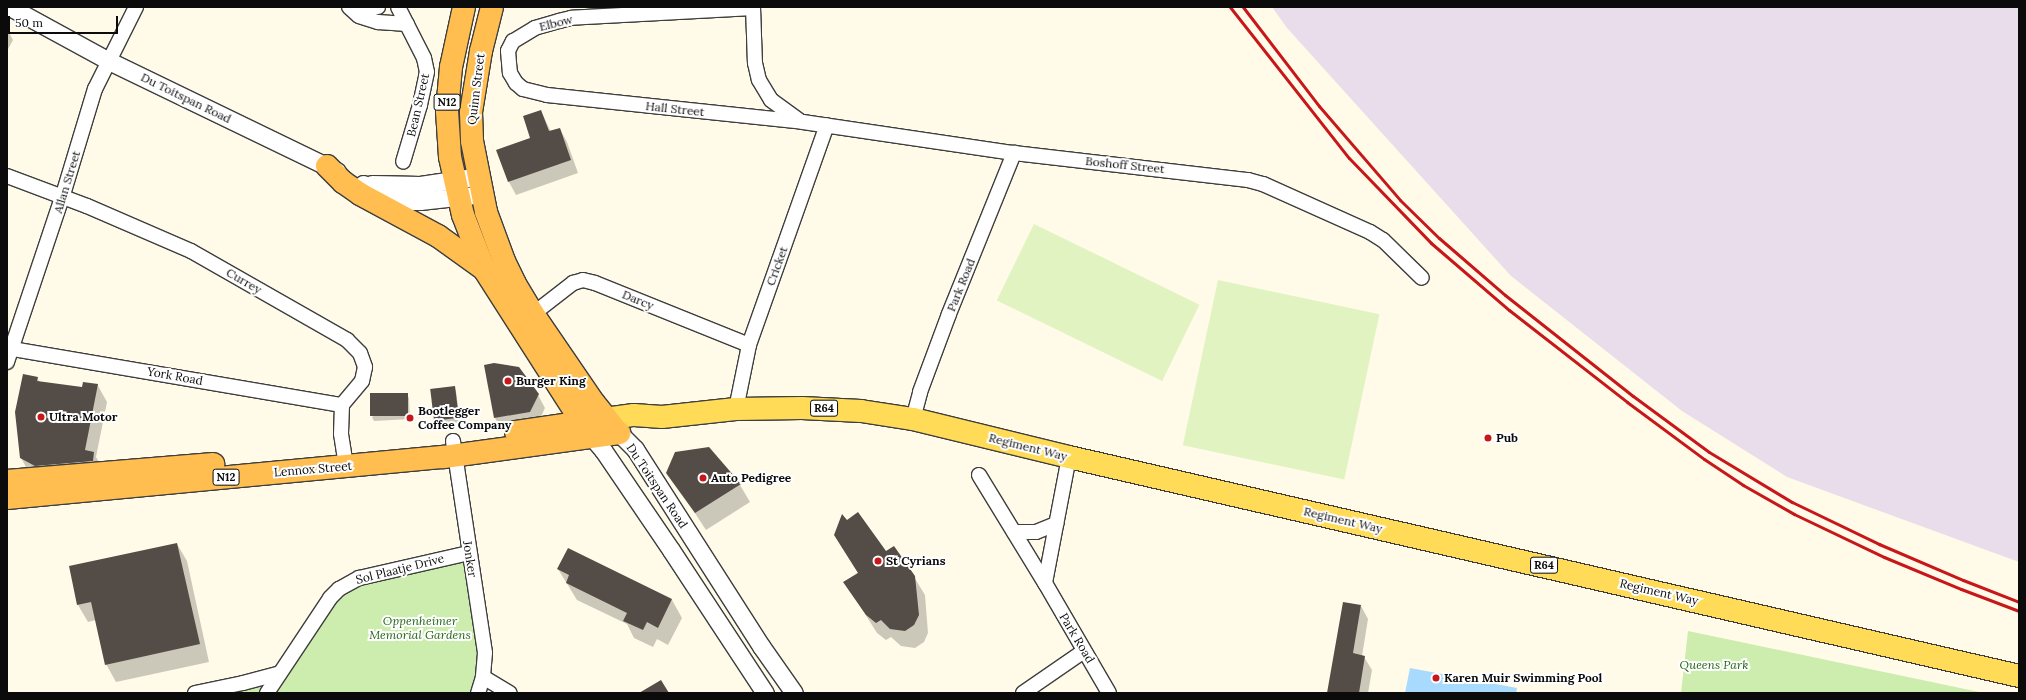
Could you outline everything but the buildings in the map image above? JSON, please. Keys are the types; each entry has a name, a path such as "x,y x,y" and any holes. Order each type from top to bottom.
{"highway":[{"name":"Quinn Street","path":"457,189 448,132 448,91 455,43 464,7"},
{"name":"Quinn Street","path":"481,185 472,141 471,112 480,51 492,7"},
{"path":"327,166 343,182 360,194 438,236 484,269"},
{"name":"Du Toitspan Road","path":"481,185 486,212 504,261 533,314 612,426"},
{"name":"Du Toitspan Road","path":"457,189 484,269 586,430"},
{"name":"Lennox Street","path":"7,481 78,483 345,459 453,448 612,426"},
{"name":"Lennox Street","path":"7,498 78,483"}],"main road":[{"name":"Regiment Way","path":"612,426 634,415 662,417 736,409 824,408 861,411 912,419 1069,458 2019,676"}],"street":[{"name":"Du Toitspan Road","path":"10,7 108,60 383,194 402,200 420,201 457,189 481,185"},
{"name":"Allan Street","path":"7,362 9,348 62,198 95,89 108,60 136,7"},
{"path":"349,7 359,16 378,22 407,24"},
{"path":"361,7 378,7"},
{"name":"Bean Street","path":"398,7 424,58 427,72 420,105 403,162"},
{"path":"753,8 754,64 759,80 766,93 778,107 803,122"},
{"name":"Elbow","path":"547,95 523,89 516,83 510,73 508,51 513,41 535,28 571,18 753,8"},
{"name":"Hall Street","path":"547,95 803,122"},
{"name":"Boshoff Street","path":"803,122 1014,153 1235,177 1263,184 1370,232 1383,240 1422,278"},
{"name":"Cricket","path":"736,409 749,345 828,125"},
{"name":"Park Road","path":"912,419 920,392 947,321 1014,153"},
{"name":"Currey","path":"7,176 148,231 191,251 347,340 360,353 365,367 362,381 342,405"},
{"name":"Darcy","path":"533,314 573,283 583,280 595,283 749,345"},
{"name":"York Road","path":"9,348 342,405"},
{"path":"342,405 341,434 345,459"},
{"name":"Du Toitspan Road","path":"612,426 635,449 761,646 794,693"},
{"name":"Du Toitspan Road","path":"586,430 603,450 765,693"},
{"name":"Jonker","path":"453,448 468,553 485,653 483,677"},
{"path":"1045,584 1069,458"},
{"name":"Park Road","path":"979,475 1110,693"},
{"path":"1014,532 1036,532 1056,524"},
{"name":"Sol Plaatje Drive","path":"267,693 330,598 339,589 359,578 468,553"},
{"path":"1023,693 1084,651"},
{"path":"195,693 243,683 280,673"},
{"path":"478,693 483,677 510,693"}],"shaded area":[{"path":"1272,7 2019,7 2019,562 1787,477 1682,411 1511,276 1287,28"}],"green space":[{"path":"1034,224 1199,305 1162,381 997,300"},
{"path":"1218,280 1379,314 1344,480 1183,445"},
{"name":"Oppenheimer Memorial Gardens","path":"475,556 491,673 488,693 201,693 287,669 345,584"},
{"name":"Queens Park","path":"1688,631 1984,693 1681,693"}],"water":[{"name":"Karen Muir Swimming Pool","path":"1410,668 1517,688 1516,693 1405,693"}],"railway":[{"path":"1230,7 1349,158 1431,243 1509,310 1627,402 1704,459 1743,485 1794,514 1884,557 2019,611"},
{"path":"1243,7 1319,106 1400,200 1439,238 1505,295 1633,396 1709,452 1792,502 1879,544 2019,602"}],"place":[{"name":"Burger King","path":"508,381"},
{"name":"Ultra Motor","path":"41,417"},
{"name":"Bootlegger Coffee Company","path":"410,418"},
{"name":"Pub","path":"1488,438"},
{"name":"Auto Pedigree","path":"703,478"},
{"name":"St Cyrians","path":"878,561"},
{"name":"Karen Muir Swimming Pool","path":"1436,678"}]}
